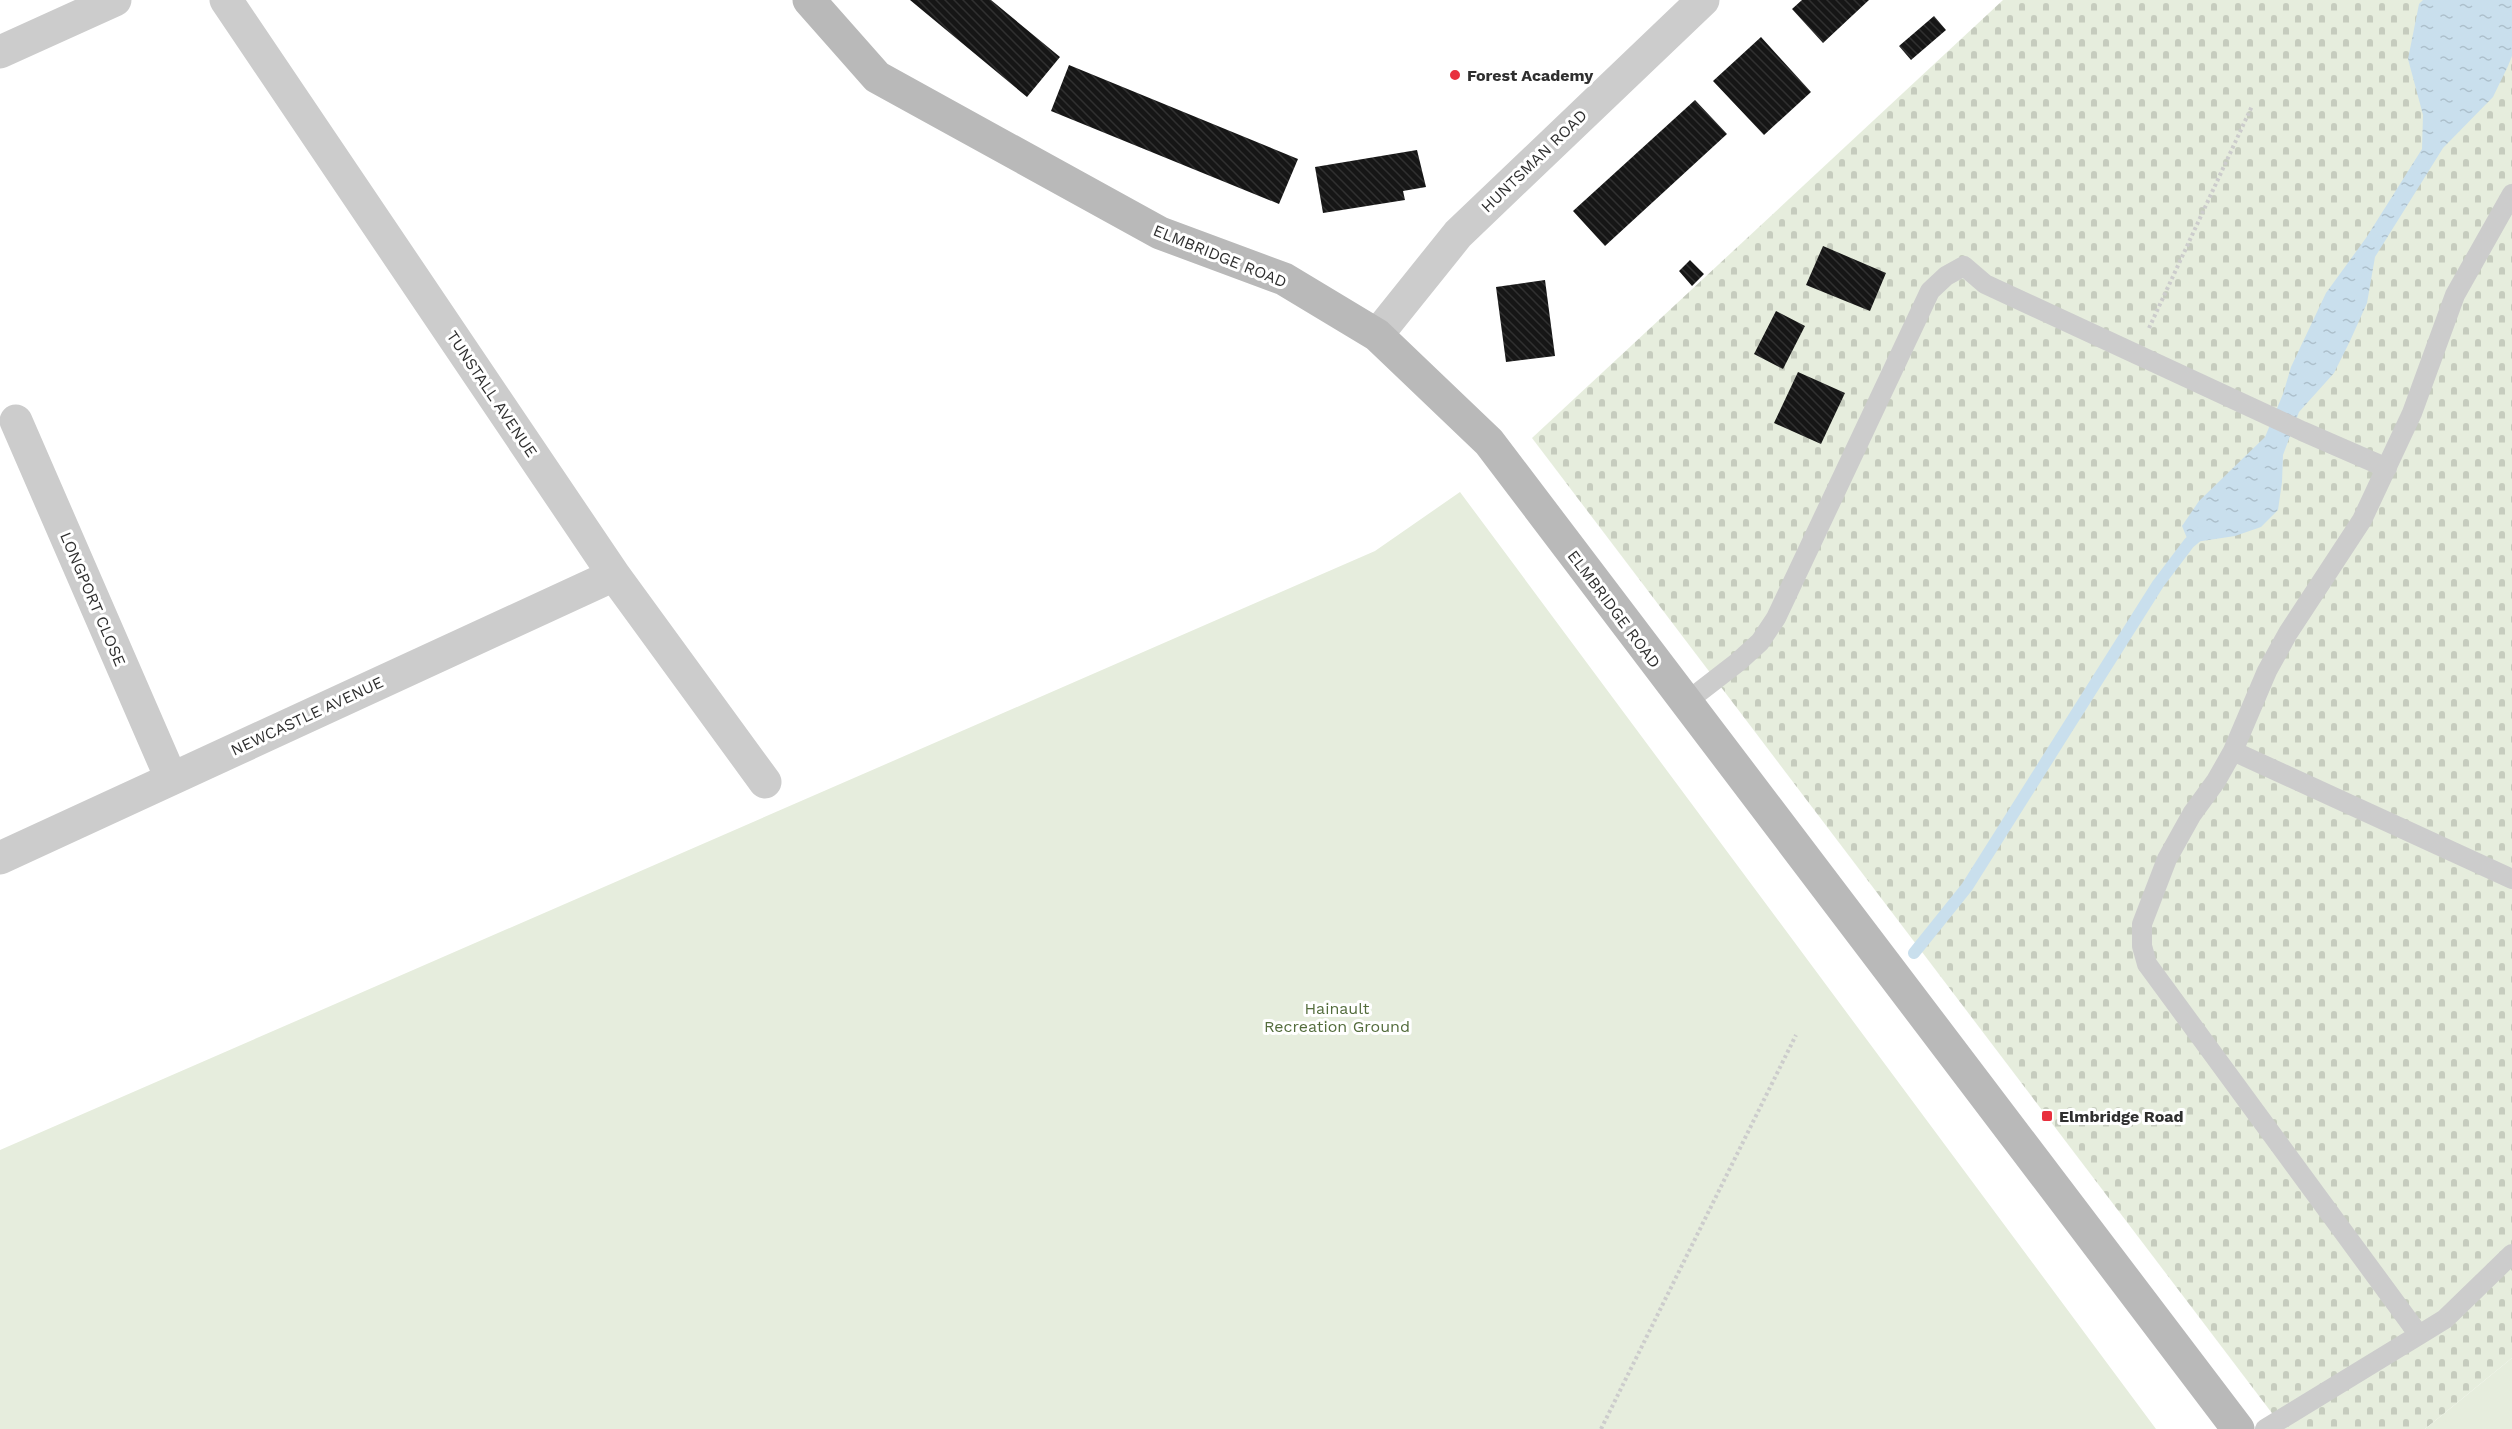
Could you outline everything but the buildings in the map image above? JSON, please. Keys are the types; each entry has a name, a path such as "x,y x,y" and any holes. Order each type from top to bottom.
{"street":[{"path":"0,52 115,0"},
{"name":"TUNSTALL AVENUE","path":"226,0 614,575 765,782"},
{"name":"ELMBRIDGE ROAD","path":"809,0 876,77 1160,233 1284,279 1377,334 1489,442 2238,1429"},
{"name":"HUNTSMAN ROAD","path":"1377,334 1458,234 1703,0"},
{"name":"LONGPORT CLOSE","path":"16,420 171,778"},
{"name":"NEWCASTLE AVENUE","path":"0,858 614,575"}],"lane":[{"path":"2419,1335 2147,964 2142,946 2142,924 2167,859 2192,814 2216,781 2233,751 2277,652 2304,606 2362,520 2412,413 2455,295 2512,194"},
{"path":"1685,703 1760,642 1776,618 1930,291 1946,276 1964,266 1985,284 2387,468"},
{"path":"2233,751 2512,879"},
{"path":"2265,1429 2445,1319 2512,1254"}],"path":[{"path":"2137,354 2252,106"},
{"path":"1601,1429 1796,1035"}],"green space":[{"path":"2003,0 2512,0 2512,1358 2425,1429 2284,1429 1532,438"},
{"name":"Hainault Recreation Ground","path":"1460,492 2156,1429 0,1429 0,1150 1375,551"},
{"path":"2512,1358 2512,1429 2425,1429"}],"water":[{"path":"2423,0 2512,0 2512,56 2508,66 2493,97 2443,148 2375,257 2367,303 2350,341 2334,373 2299,412 2283,455 2278,510 2261,527 2235,536 2189,543 2182,526 2199,501 2265,437 2283,394 2291,367 2326,293 2366,238 2422,149 2423,115 2408,59 2419,4"}],"waterway":[{"path":"1914,953 1967,887 2158,584 2189,543 2202,532"}],"place":[{"name":"Forest Academy","path":"1455,75"},
{"name":"Elmbridge Road","path":"2047,1116"}]}
